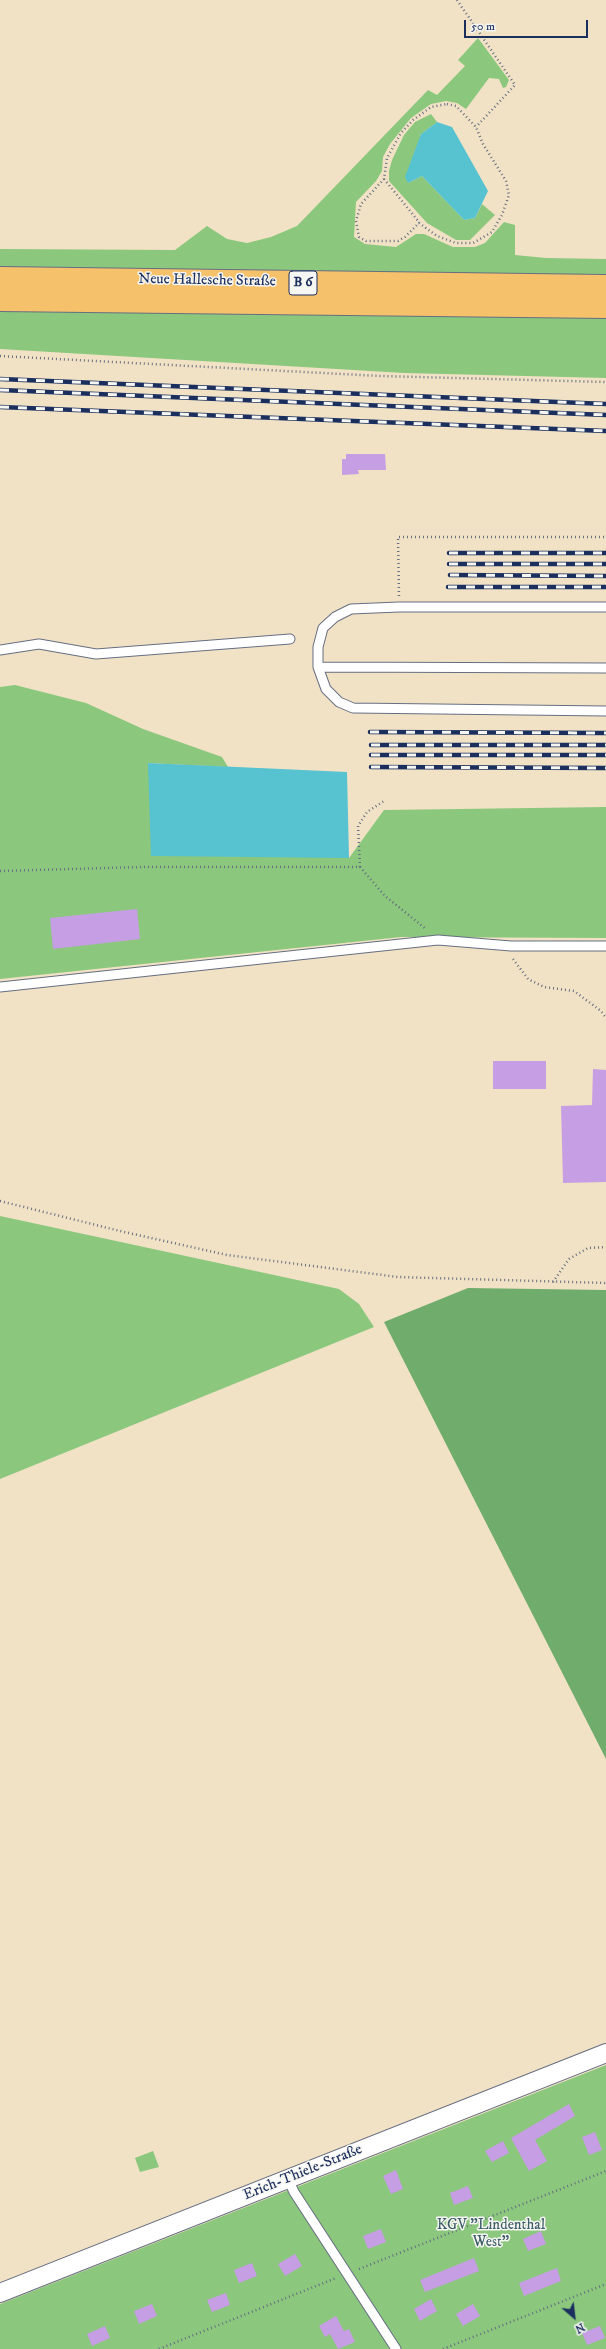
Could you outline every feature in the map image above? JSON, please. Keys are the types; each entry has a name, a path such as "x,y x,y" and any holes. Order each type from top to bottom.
{"main road":[{"name":"Neue Hallesche Straße","path":"0,278 606,286"},
{"name":"Neue Hallesche Straße","path":"0,300 606,307"}],"street":[{"name":"Erich-Thiele-Straße","path":"0,2294 606,2053"}],"lane":[{"path":"606,607 399,607 351,609 335,617 323,628 318,647 318,667 326,689 339,702 353,708 606,711"},
{"path":"0,650 39,644 96,654 290,640"},
{"path":"318,667 606,668"},
{"path":"0,987 241,959 438,940 511,946 606,946"},
{"path":"288,2179 396,2349"}],"path":[{"path":"457,0 515,85 476,127"},
{"path":"384,179 419,222 437,236 456,243 473,243 492,232 499,221 509,195 506,181 483,144 476,127 456,106 447,104 431,107 413,120 401,133 387,158 384,179 361,204 356,220 358,237 366,241 398,241 405,238 419,222"},
{"path":"0,356 380,376 606,382"},
{"path":"399,607 398,537 606,537"},
{"path":"384,801 367,812 358,826 360,867 385,896 438,940"},
{"path":"0,871 142,867 360,867"},
{"path":"511,946 516,965 528,979 544,987 574,991 600,1011 606,1018"},
{"path":"0,1201 120,1232 227,1255 398,1277 606,1283"},
{"path":"553,1282 569,1259 588,1248 606,1247"},
{"path":"159,2349 606,2171"},
{"path":"444,2349 606,2284"}],"green space":[{"path":"478,38 509,80 506,87 503,88 499,79 489,78 466,109 457,103 446,101 431,104 411,118 390,144 383,157 382,171 376,181 356,202 354,237 365,244 396,247 416,234 424,234 453,247 475,247 485,243 504,222 515,225 515,255 546,258 606,259 606,277 0,268 0,249 175,250 207,226 227,239 247,243 271,237 297,226 428,90 437,95 465,66 458,60"},
{"path":"431,114 437,122 421,134 408,183 422,176 464,220 475,218 482,204 495,215 470,240 456,240 427,223 389,181 389,171 392,160 404,135 415,122"},
{"path":"0,311 606,316 606,378 404,373 0,349"},
{"path":"15,685 86,703 143,729 222,757 228,767 148,763 349,858 384,810 606,807 606,938 401,937 0,979 0,687"},
{"path":"0,1216 339,1289 359,1304 374,1327 0,1479"},
{"path":"468,1288 606,1290 606,1759 384,1322"},
{"name":"KGV \"Lindenthal West\"","path":"606,2065 606,2349 0,2349 0,2304"},
{"path":"153,2151 159,2167 140,2172 135,2158"}],"water":[{"path":"437,122 452,127 488,191 475,218 464,220 422,176 408,183 405,177 421,134"},
{"path":"148,763 347,772 349,858 151,856"}],"building":[{"path":"346,454 385,454 386,470 358,470 359,474 342,475 342,459 346,459"},
{"path":"137,909 140,939 53,949 50,918"},
{"path":"493,1061 546,1061 546,1089 493,1089"},
{"path":"593,1069 606,1070 606,1182 563,1183 561,1106 592,1105"},
{"path":"569,2104 575,2116 535,2140 547,2161 529,2171 511,2138"},
{"path":"595,2132 602,2150 589,2155 582,2137"},
{"path":"503,2141 509,2153 492,2162 485,2151"},
{"path":"396,2170 403,2189 391,2194 383,2176"},
{"path":"468,2186 473,2198 454,2205 450,2193"},
{"path":"381,2229 386,2242 368,2249 363,2236"},
{"path":"541,2231 546,2244 528,2251 523,2239"},
{"path":"295,2254 302,2266 285,2276 278,2264"},
{"path":"474,2258 479,2271 425,2292 420,2280"},
{"path":"252,2263 257,2276 239,2283 234,2270"},
{"path":"557,2268 561,2281 524,2296 519,2283"},
{"path":"226,2293 230,2305 212,2312 207,2300"},
{"path":"431,2299 437,2311 420,2321 414,2309"},
{"path":"152,2304 157,2316 139,2324 134,2311"},
{"path":"473,2304 480,2316 463,2326 456,2314"},
{"path":"336,2316 344,2331 349,2329 355,2342 338,2349 330,2334 325,2337 319,2326"},
{"path":"105,2326 110,2338 92,2346 87,2334"},
{"path":"600,2326 605,2338 587,2345 582,2333"}],"railway":[{"path":"0,379 606,404"},
{"path":"0,390 606,415"},
{"path":"0,407 606,431"},
{"path":"449,553 606,553"},
{"path":"449,564 606,564"},
{"path":"450,575 606,576"},
{"path":"448,587 606,587"},
{"path":"370,732 606,733"},
{"path":"371,745 606,745"},
{"path":"371,755 606,755"},
{"path":"371,767 606,768"}]}
